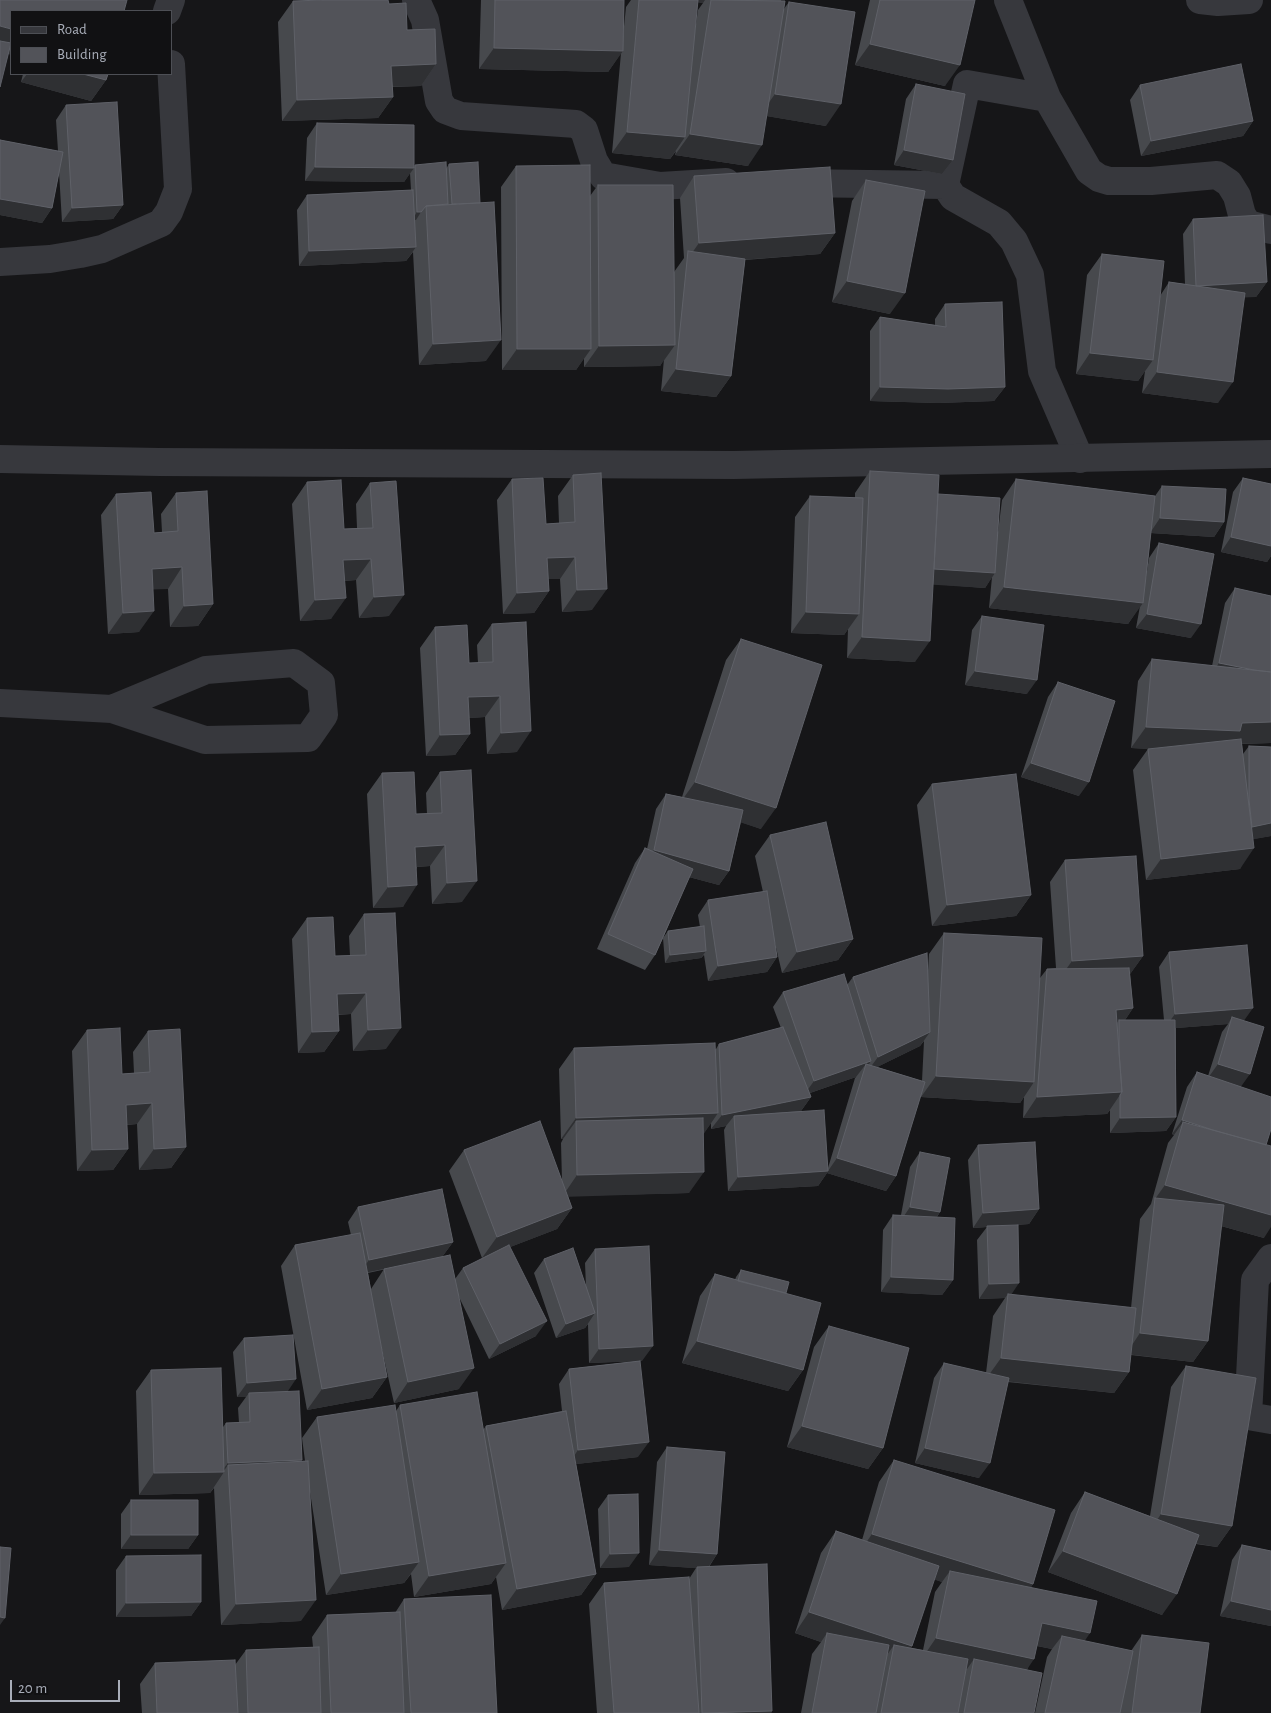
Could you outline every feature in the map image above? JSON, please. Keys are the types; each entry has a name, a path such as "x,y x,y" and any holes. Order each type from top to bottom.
{"street":[{"path":"416,0 426,20 439,101 444,110 461,116 576,124 584,130 594,161 603,176 660,186 700,182 945,185"},
{"path":"1008,0 1048,98 1089,171 1099,178 1109,181 1151,181 1217,175 1228,183 1237,196 1242,215 1248,224 1271,230"},
{"path":"1200,0 1218,2 1249,0"},
{"path":"0,262 50,259 102,249 161,223 169,212 178,189 172,75"},
{"path":"1048,98 968,84 945,185 953,197 999,223 1014,241 1030,275 1042,371 1080,459"},
{"path":"0,458 159,462 724,465 1271,454"},
{"path":"0,703 112,709 205,740 308,738 324,714 321,683 294,663 206,670 112,709"},
{"path":"1271,1258 1255,1280 1248,1416 1271,1420"}],"building":[{"path":"0,0 127,0 124,10 10,10 10,29 0,26"},
{"path":"388,0 389,4 406,3 407,30 435,29 436,64 391,66 393,97 297,100 293,1"},
{"path":"495,0 624,0 623,51 494,48"},
{"path":"639,0 698,0 685,137 627,132"},
{"path":"711,0 785,1 762,145 690,134"},
{"path":"880,0 975,0 960,65 870,44"},
{"path":"789,2 855,12 841,104 775,94"},
{"path":"0,41 10,43 10,47 0,87"},
{"path":"1241,64 1253,121 1151,141 1140,85"},
{"path":"87,75 108,75 106,80"},
{"path":"916,84 965,94 953,160 904,150"},
{"path":"117,102 123,205 72,208 66,105"},
{"path":"317,123 414,125 414,168 315,167"},
{"path":"0,140 63,152 52,208 0,199"},
{"path":"446,162 448,204 426,206 421,212 417,212 415,165"},
{"path":"478,162 480,203 452,204 449,164"},
{"path":"590,165 591,349 517,349 516,166"},
{"path":"830,167 835,233 699,243 694,176"},
{"path":"866,180 925,191 905,293 847,281"},
{"path":"598,185 673,185 675,345 599,346"},
{"path":"413,190 416,247 309,251 307,195"},
{"path":"494,202 501,340 433,344 426,206"},
{"path":"1263,215 1267,282 1196,286 1193,219"},
{"path":"688,251 745,259 731,376 676,369"},
{"path":"1102,254 1164,261 1153,360 1090,353"},
{"path":"1169,282 1245,293 1233,382 1157,372"},
{"path":"1002,302 1005,387 948,389 880,387 880,317 946,327 945,304"},
{"path":"870,471 939,475 930,641 862,637"},
{"path":"601,473 607,589 577,590 575,557 547,558 549,591 517,593 512,479 543,478 546,524 575,522 573,475"},
{"path":"1243,478 1271,484 1271,546 1231,537"},
{"path":"1016,479 1155,496 1143,603 1004,587"},
{"path":"341,480 344,529 373,528 370,483 396,481 404,595 374,597 371,559 343,560 346,598 315,600 307,482"},
{"path":"1162,486 1226,489 1224,522 1160,518"},
{"path":"207,491 213,604 184,606 182,567 152,569 154,611 123,613 116,494 151,492 154,533 178,531 176,493"},
{"path":"938,494 1000,498 995,573 934,569"},
{"path":"810,496 863,498 859,614 806,612"},
{"path":"1159,543 1214,554 1201,624 1147,614"},
{"path":"1235,588 1271,596 1271,672 1219,663"},
{"path":"982,616 1044,625 1037,680 975,671"},
{"path":"526,622 531,731 501,733 500,696 468,697 470,734 440,735 435,627 467,625 469,663 493,662 492,624"},
{"path":"741,639 822,665 776,808 695,782"},
{"path":"1152,659 1271,672 1271,722 1242,723 1240,731 1146,727"},
{"path":"1058,682 1115,701 1089,782 1031,763"},
{"path":"1241,739 1254,848 1161,859 1148,749"},
{"path":"1249,746 1271,747 1271,823 1252,827 1249,800"},
{"path":"471,770 477,881 447,883 445,845 415,847 417,885 388,887 382,773 414,772 416,814 442,813 440,772"},
{"path":"1016,774 1031,895 947,905 932,784"},
{"path":"666,794 743,810 729,871 654,850"},
{"path":"826,822 853,939 797,952 770,835"},
{"path":"645,848 693,869 655,955 608,934"},
{"path":"1136,856 1143,956 1072,961 1065,860"},
{"path":"767,891 777,957 718,966 708,900"},
{"path":"395,913 401,1028 368,1030 366,993 337,994 339,1031 312,1032 307,918 333,917 335,956 366,955 364,914"},
{"path":"704,926 706,951 670,955 668,931"},
{"path":"944,933 1042,938 1034,1082 936,1076"},
{"path":"1247,945 1253,1008 1175,1014 1169,952"},
{"path":"927,953 930,1032 878,1057 853,977"},
{"path":"1129,968 1133,1008 1116,1010 1122,1092 1037,1097 1047,969"},
{"path":"844,974 871,1061 814,1081 783,992"},
{"path":"1232,1017 1264,1027 1250,1074 1218,1064"},
{"path":"1119,1020 1175,1020 1176,1117 1120,1118 1120,1095 1122,1092"},
{"path":"783,1027 811,1097 722,1115 719,1044"},
{"path":"120,1028 122,1074 150,1072 148,1031 180,1029 186,1147 154,1149 152,1103 126,1105 128,1149 92,1150 87,1030"},
{"path":"715,1043 718,1113 576,1118 574,1048"},
{"path":"866,1064 925,1082 896,1176 837,1158"},
{"path":"1197,1072 1271,1097 1271,1129 1266,1145 1182,1120"},
{"path":"824,1110 828,1171 738,1177 734,1116"},
{"path":"703,1118 704,1172 577,1175 576,1121"},
{"path":"540,1121 572,1208 497,1237 464,1150"},
{"path":"1183,1122 1271,1146 1271,1215 1165,1185"},
{"path":"1035,1142 1039,1209 983,1213 978,1145"},
{"path":"920,1152 950,1158 940,1212 910,1207"},
{"path":"442,1189 453,1242 369,1260 358,1207"},
{"path":"1155,1198 1224,1205 1208,1341 1140,1333"},
{"path":"893,1215 955,1218 953,1280 891,1277"},
{"path":"1018,1225 1019,1283 989,1284 987,1226"},
{"path":"360,1233 387,1377 322,1389 295,1245"},
{"path":"509,1245 547,1321 500,1344 463,1268"},
{"path":"649,1246 653,1346 599,1349 595,1249"},
{"path":"573,1248 595,1313 566,1324 544,1259"},
{"path":"450,1255 474,1368 408,1382 384,1269"},
{"path":"741,1270 789,1282 786,1293 738,1281"},
{"path":"715,1274 821,1303 803,1370 697,1341"},
{"path":"1008,1294 1136,1308 1129,1372 1001,1358"},
{"path":"829,1326 909,1348 883,1448 802,1426"},
{"path":"293,1335 296,1379 247,1383 244,1338"},
{"path":"640,1361 649,1442 578,1450 569,1369"},
{"path":"944,1363 1009,1378 990,1463 925,1448"},
{"path":"1186,1366 1256,1378 1232,1526 1161,1514"},
{"path":"221,1368 224,1472 154,1473 151,1370"},
{"path":"299,1391 302,1460 228,1463 226,1423 250,1422 249,1393"},
{"path":"477,1392 506,1563 429,1576 400,1405"},
{"path":"395,1405 419,1562 341,1574 317,1417"},
{"path":"566,1411 596,1574 517,1589 486,1426"},
{"path":"667,1447 725,1452 717,1554 659,1550"},
{"path":"894,1460 1055,1510 1033,1584 872,1534"},
{"path":"308,1461 316,1600 236,1604 228,1465"},
{"path":"1085,1492 1199,1535 1177,1594 1063,1551"},
{"path":"638,1494 639,1553 610,1554 608,1495"},
{"path":"131,1500 198,1500 198,1535 131,1535"},
{"path":"836,1531 939,1566 912,1646 809,1612"},
{"path":"1242,1545 1271,1551 1271,1610 1231,1601"},
{"path":"0,1547 11,1548 5,1618 0,1617"},
{"path":"201,1555 201,1602 126,1603 126,1556"},
{"path":"767,1564 772,1711 702,1713 697,1567"},
{"path":"950,1571 1097,1601 1090,1633 1042,1623 1034,1659 936,1638"},
{"path":"689,1577 699,1713 614,1713 604,1583"},
{"path":"491,1595 497,1713 411,1713 404,1599"},
{"path":"400,1612 404,1713 331,1713 327,1615"},
{"path":"827,1633 889,1645 876,1713 812,1713"},
{"path":"1142,1635 1209,1643 1200,1713 1132,1713"},
{"path":"1062,1636 1133,1651 1120,1713 1045,1713"},
{"path":"894,1645 968,1659 958,1713 881,1713"},
{"path":"319,1647 321,1713 248,1713 246,1650"},
{"path":"974,1659 1042,1673 1034,1713 964,1713"},
{"path":"235,1660 238,1713 157,1713 155,1663"}]}
